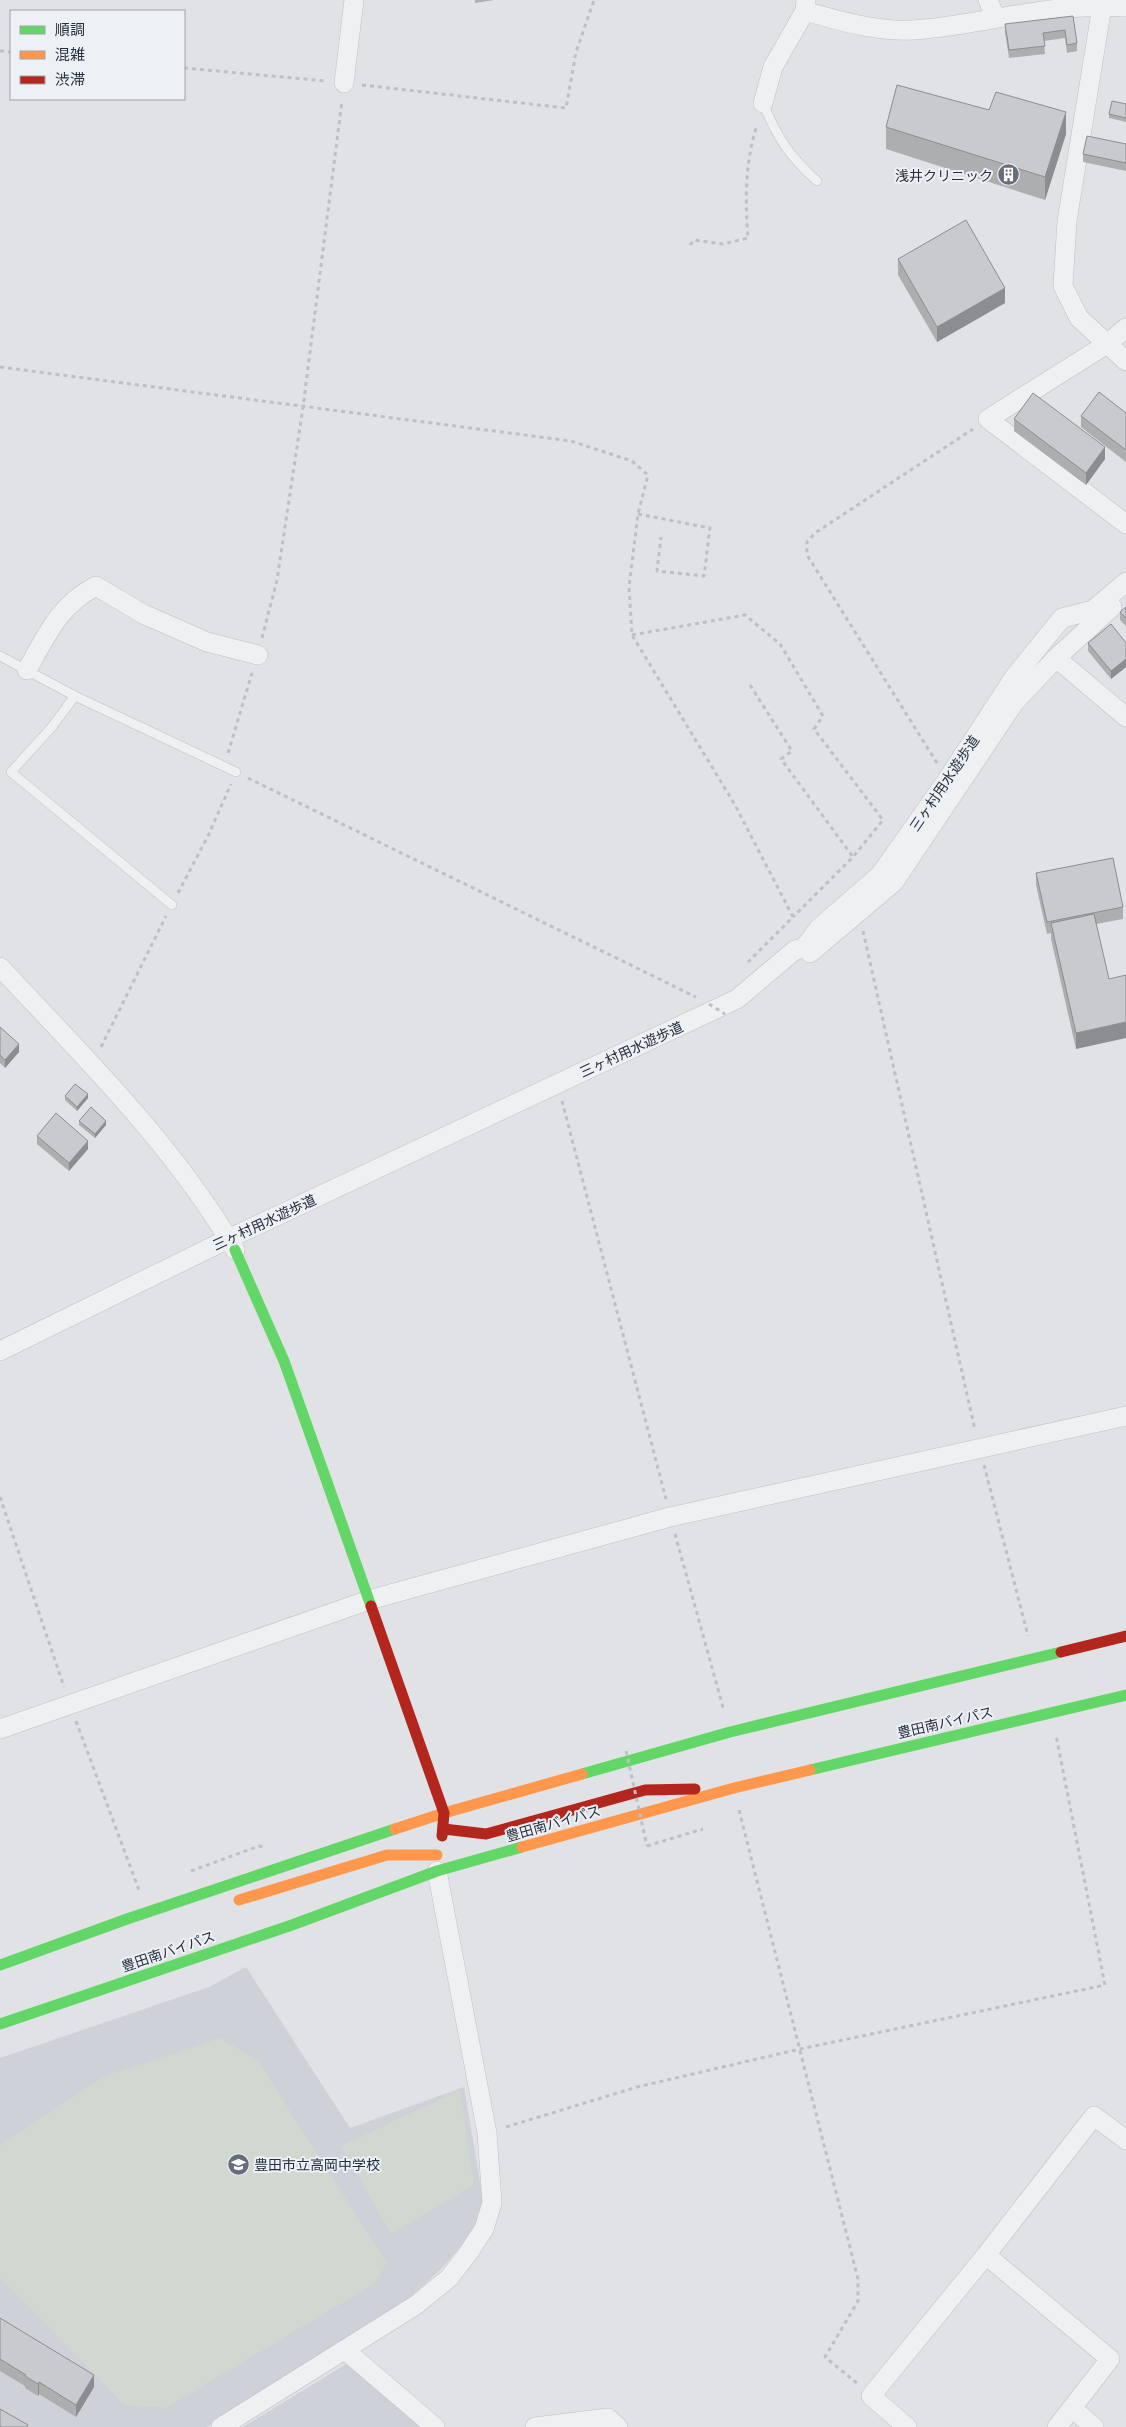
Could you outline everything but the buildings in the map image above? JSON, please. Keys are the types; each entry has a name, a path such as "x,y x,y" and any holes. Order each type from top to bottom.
{"main road":[{"path":"226,1904 387,1855 437,1863 444,1829 444,1813 284,1361 232,1244"},
{"path":"0,1965 127,1919 444,1813 730,1732 1126,1636"},
{"name":"豊田南バイパス","path":"0,2024 292,1925 437,1863 734,1788 1126,1694"},
{"path":"444,1829 486,1834 645,1790 734,1788"},
{"path":"127,1919 171,1916"}],"street":[{"path":"344,83 354,0"},
{"path":"1102,3 1067,220 1063,286 1079,318 1126,361"},
{"path":"763,103 773,67 805,6 849,23 893,30 924,30 992,8 1102,3 1126,7"},
{"path":"1126,328 1107,344 988,419 1126,524"},
{"name":"三ヶ村用水遊歩道","path":"0,1351 232,1244 737,999 795,950 804,948 819,928 880,874 947,780 1015,676 1062,618 1093,610 1126,582"},
{"path":"27,670 59,616 76,596 96,586 143,614 198,638 258,655"},
{"path":"0,1364 232,1244 560,1096 755,1000 894,882 1014,703 1056,658 1126,595"},
{"path":"1056,658 1126,717"},
{"path":"0,967 92,1065 188,1176 232,1244"},
{"path":"0,1730 369,1600 670,1517 980,1450 1126,1416"},
{"path":"221,2427 416,2305 448,2278 469,2252 484,2229 492,2203 487,2133 437,1863"},
{"path":"907,2427 871,2396 986,2255 1094,2116 1126,2140"},
{"path":"986,2255 1110,2359 1057,2427"},
{"path":"345,2350 435,2427"},
{"path":"1072,2408 1094,2427"},
{"path":"535,2427 608,2418 618,2427"}],"lane":[{"path":"763,103 780,141 798,164 817,181"},
{"path":"0,656 75,696 236,772"},
{"path":"75,696 52,728 12,772 172,905"}],"path":[{"path":"185,68 344,83 566,108 576,52 594,0"},
{"path":"224,766 258,655 276,580 303,407 344,83"},
{"path":"690,245 694,240 723,244 748,238 746,174 750,145 763,103"},
{"path":"0,367 572,441 632,460 648,475 638,514 628,587 632,635 735,805 793,917"},
{"path":"947,780 807,554 807,542 815,533 988,419"},
{"path":"638,514 710,528 704,576 657,571 661,537"},
{"path":"632,635 745,615 780,644 823,716 814,729 883,820 853,857 747,963"},
{"path":"750,685 792,752 781,759 853,857"},
{"path":"236,772 699,999"},
{"path":"858,912 980,1450 1034,1658"},
{"path":"714,996 709,1004 725,1014"},
{"path":"560,1096 670,1517 730,1732"},
{"path":"487,2133 637,2087 800,2049 1105,1985 1051,1712"},
{"path":"626,1751 646,1846 703,1829"},
{"path":"734,1788 858,2280 858,2301 825,2357 871,2396"}],"shaded area":[{"name":"豊田市立高岡中学校","path":"246,1967 350,2128 464,2087 483,2200 472,2233 443,2267 400,2307 207,2427 0,2427 0,2058 209,1987"},
{"path":"220,2038 258,2061 387,2263 374,2284 166,2408 125,2405 0,2278 0,2145 105,2076"},
{"path":"460,2090 474,2185 391,2234 341,2146"},
{"path":"348,2363 422,2427 243,2427"}],"traffic: fast":[{"path":"235,1250 284,1361 371,1606"},
{"path":"582,1774 730,1732 1061,1652"},
{"path":"810,1770 1126,1695"},
{"path":"0,1965 127,1919 395,1829"},
{"path":"0,2024 292,1925 437,1871 522,1847"}],"traffic: slow":[{"path":"522,1847 734,1788 810,1770"},
{"path":"395,1829 444,1813 582,1774"},
{"path":"239,1900 387,1855 437,1855"}],"traffic: jam":[{"path":"371,1606 444,1813 442,1836"},
{"path":"1061,1652 1126,1636"},
{"path":"444,1829 486,1834 645,1790 695,1789"}],"place":[{"name":"浅井クリニック","path":"1009,175"},
{"name":"豊田市立高岡中学校","path":"238,2164"}]}
